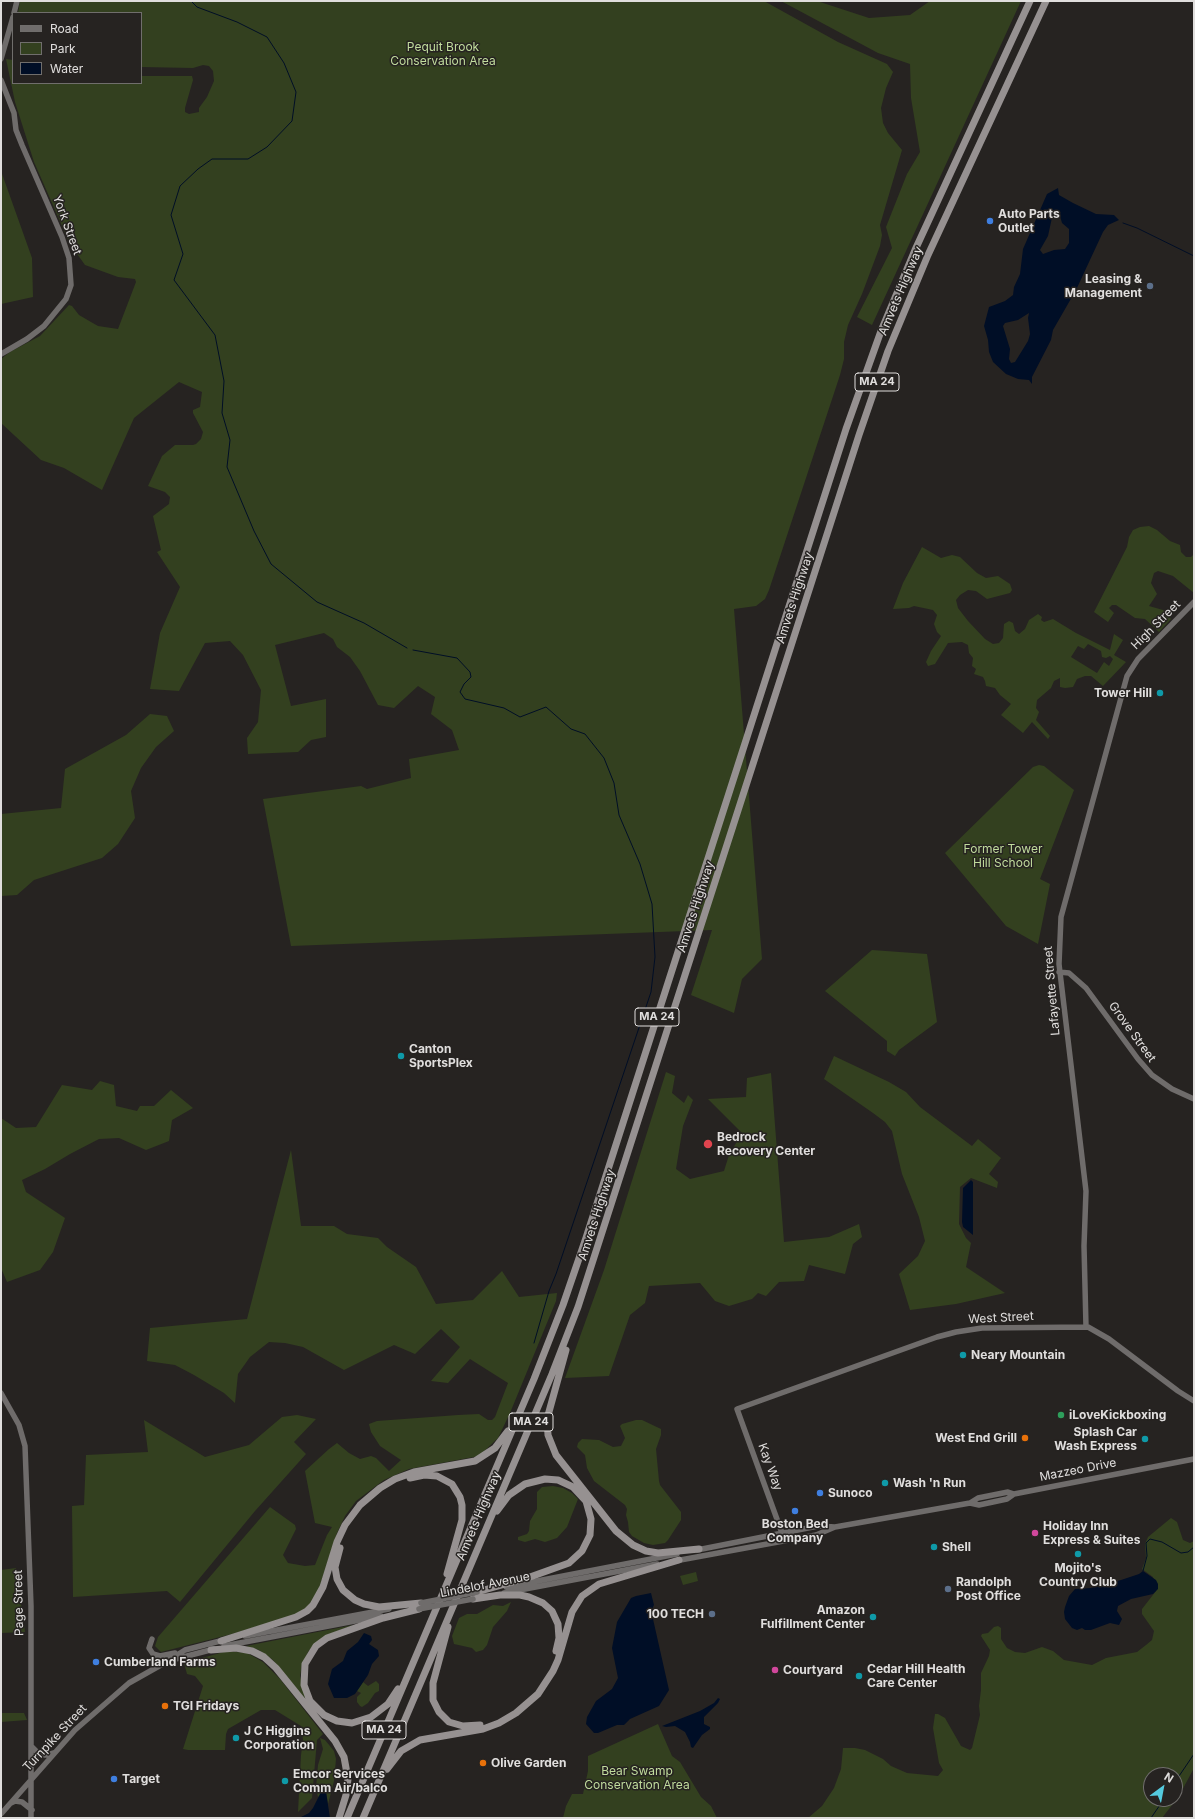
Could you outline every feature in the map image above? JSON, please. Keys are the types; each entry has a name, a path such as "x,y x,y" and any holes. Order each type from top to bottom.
{"highway":[{"name":"Amvets Highway","path":"347,1818 534,1379 558,1319 582,1252 865,373 912,256 1030,1"},
{"name":"Amvets Highway","path":"363,1818 552,1374 584,1290 876,386 925,262 1046,1"},
{"path":"584,1290 548,1413 548,1435 552,1447 559,1460 616,1531 628,1542 641,1549 658,1553 699,1549"},
{"path":"220,1641 293,1619 307,1611 320,1596 342,1530 360,1505 380,1488 405,1475 421,1470 469,1463 491,1453 507,1432 534,1379"},
{"path":"420,1606 379,1607 358,1602 349,1596 341,1587 337,1579 336,1567 340,1547 349,1527 368,1503 397,1483 416,1476 429,1474 443,1478 455,1488 460,1497 463,1511 460,1527 436,1610"},
{"path":"475,1595 560,1567 574,1560 584,1549 589,1538 592,1522 588,1507 578,1491 564,1482 545,1478 532,1481 514,1491 503,1502 476,1552"},
{"path":"366,1810 387,1770 397,1756 408,1746 426,1738 474,1731 491,1726 510,1717 532,1700 553,1671 574,1608 578,1600 587,1591 602,1583 679,1560"},
{"path":"459,1591 434,1677 432,1691 436,1707 443,1716 454,1724 468,1727 482,1724 500,1717 514,1709 529,1696 539,1685 550,1665 556,1650 559,1632 558,1624 552,1611 543,1603 529,1597 510,1594 475,1595"},
{"path":"420,1606 336,1634 320,1643 309,1656 304,1670 304,1685 308,1696 319,1712 334,1720 352,1723 371,1717 384,1709 391,1700 422,1643"},
{"path":"211,1650 236,1648 252,1651 264,1657 278,1670 335,1741 344,1757 348,1779 339,1818"}],"main road":[{"path":"14,12 17,1"},
{"path":"1,59 12,20"},
{"name":"York Street","path":"1,80 14,113 16,130 62,237 68,258 71,285 66,299 44,326 27,339 1,354"},
{"name":"High Street","path":"1134,663 1194,602"},
{"name":"Lafayette Street","path":"1084,1326 1086,1191 1060,972 1058,943 1064,902 1105,758 1123,686 1134,663"},
{"name":"Grove Street","path":"1060,972 1071,974 1086,988 1134,1054 1152,1075 1172,1089 1194,1099"},
{"name":"West Street","path":"736,1409 795,1389 929,1339 956,1332 982,1328 1084,1326 1109,1338 1178,1391 1194,1401"},
{"name":"Page Street","path":"1,1393 19,1425 24,1446 30,1596 32,1746 31,1818"},
{"name":"Kay Way","path":"736,1409 782,1533"},
{"name":"Mazzeo Drive","path":"803,1529 825,1526 835,1527 970,1503 978,1498 1008,1492 1014,1494 1194,1459"},
{"name":"Mazzeo Drive","path":"807,1536 823,1533 835,1527"},
{"name":"Lindelof Avenue","path":"129,1683 142,1674 168,1661 239,1643 803,1529"},
{"name":"Lindelof Avenue","path":"475,1595 679,1560 807,1536"},
{"name":"Lindelof Avenue","path":"168,1661 174,1655 185,1650 220,1641 420,1606"},
{"path":"152,1639 149,1648 151,1653 155,1655 164,1656 185,1650"},
{"name":"Turnpike Street","path":"1,1814 54,1753 86,1720 129,1683"},
{"path":"32,1746 40,1755 54,1753"},
{"path":"10,1804 19,1801 32,1810"}],"green space":[{"name":"Pequit Brook Conservation Area","path":"20,1 764,1 838,42 887,64 893,72 886,88 881,108 883,123 888,133 902,150 880,225 882,235 880,246 862,294 848,325 844,342 844,359 840,375 769,590 765,599 756,606 734,609 762,959 742,979 734,1013 691,995 712,930 291,946 263,799 361,786 367,789 411,778 409,759 459,750 452,730 431,714 435,697 418,686 394,708 378,705 360,671 350,657 337,647 333,639 324,633 275,645 291,706 326,699 326,737 311,740 298,752 248,754 247,738 258,722 261,690 243,655 230,641 205,643 179,691 150,689 160,633 180,587 157,552 161,550 153,516 169,504 170,497 165,492 148,486 162,456 175,445 193,445 201,439 203,432 193,413 193,410 200,407 202,392 179,382 134,418 102,490 64,468 41,460 1,423 1,359 10,352 40,336 69,305 72,306 79,315 98,326 118,329 136,282 135,279 118,277 85,265 70,244 34,162 15,102 6,59 12,60 12,84 142,84 142,76 192,76 193,80 185,108 185,112 189,114 199,112 199,108 207,97 214,81 213,71 209,66 203,65 193,68 142,67 142,12 18,12"},
{"path":"781,1 817,1 869,18 910,15 930,1 1021,1 872,325 857,317 892,248 886,227 907,174 920,152 911,98 910,64 878,53"},
{"path":"1,171 32,258 33,297 1,304"},
{"path":"1149,526 1157,530 1170,541 1180,545 1181,552 1186,557 1191,557 1194,554 1194,593 1173,576 1158,571 1154,573 1151,583 1157,594 1149,606 1163,610 1171,619 1159,632 1145,619 1135,618 1116,605 1112,605 1109,608 1114,613 1108,622 1094,612 1127,547 1129,537 1133,530 1140,527"},
{"path":"922,547 941,558 952,555 960,557 977,573 986,578 998,576 1010,584 1012,590 1010,593 987,599 976,591 968,590 960,595 956,600 958,608 985,639 993,644 999,643 1003,638 1004,624 1009,621 1013,623 1015,631 1019,634 1025,629 1029,620 1038,614 1042,617 1041,620 1044,622 1053,619 1076,633 1110,650 1114,634 1123,640 1114,655 1126,662 1103,686 1091,676 1085,676 1077,679 1073,687 1060,687 1060,678 1054,681 1051,688 1037,700 1036,708 1039,712 1036,720 1050,736 1048,739 1032,722 1023,733 1001,715 1011,704 1000,695 995,688 986,686 983,677 974,674 976,669 972,666 973,658 969,653 968,645 962,642 948,643 935,664 928,666 926,662 941,636 937,632 934,624 937,615 933,610 914,606 909,608 893,609 903,583","holes":["1088,644 1101,651 1102,657 1106,658 1110,656 1113,659 1109,666 1104,662 1097,673 1071,657 1078,646 1084,649"]},
{"path":"150,714 167,716 174,731 156,747 141,768 131,791 135,818 118,844 102,858 34,880 17,895 1,896 1,814 61,808 65,769 126,735"},
{"name":"Former Tower Hill School","path":"1039,765 1044,766 1074,790 1040,879 1050,884 1038,944 1006,926 945,853 1033,767"},
{"path":"872,950 927,954 937,1022 899,1050 895,1056 887,1051 887,1041 825,991"},
{"path":"834,1056 889,1082 906,1092 920,1107 972,1146 978,1139 1001,1158 989,1174 998,1182 997,1188 971,1178 960,1187 959,1224 966,1238 971,1243 966,1267 1005,1293 956,1304 910,1310 899,1274 918,1256 925,1241 919,1217 902,1174 892,1131 885,1122 824,1079"},
{"path":"666,1072 675,1076 672,1093 684,1103 688,1095 693,1100 683,1126 676,1169 690,1179 724,1171 729,1155 742,1133 708,1099 746,1097 747,1078 771,1073 784,1242 829,1237 859,1224 862,1237 853,1244 845,1274 809,1265 804,1281 779,1282 766,1296 758,1293 752,1299 729,1306 715,1301 700,1283 649,1286 645,1303 630,1315 609,1376 565,1378 604,1270"},
{"path":"100,1081 114,1085 116,1106 137,1111 140,1106 154,1106 171,1090 193,1108 172,1120 169,1141 146,1150 119,1138 99,1139 22,1180 26,1192 65,1218 53,1252 40,1270 7,1282 1,1268 1,1118 16,1128 36,1127 62,1085 92,1090"},
{"path":"291,1150 301,1226 334,1226 347,1234 378,1238 387,1247 416,1267 436,1304 473,1300 502,1271 519,1297 557,1293 556,1301 510,1413 498,1438 479,1456 409,1469 384,1480 356,1501 345,1516 337,1533 316,1598 304,1610 292,1616 232,1634 161,1652 155,1646 158,1637 270,1507 295,1525 296,1529 283,1555 288,1563 305,1566 315,1565 327,1535 332,1527 315,1523 305,1471 329,1449 337,1443 349,1453 360,1459 371,1456 376,1458 389,1471 401,1460 380,1446 371,1432 369,1424 377,1421 479,1414 488,1420 492,1420 495,1417 508,1383 470,1359 448,1383 431,1381 460,1347 441,1329 415,1354 394,1345 344,1370 303,1347 285,1343 269,1342 250,1357 238,1374 235,1403 224,1393 175,1365 147,1361 150,1328 247,1319"},
{"path":"297,1415 316,1419 294,1442 306,1454 255,1511 180,1602 167,1591 73,1597 72,1506 84,1505 86,1455 148,1452 144,1420 205,1457 249,1445 282,1417"},
{"path":"636,1420 642,1420 661,1429 661,1435 656,1449 659,1481 660,1485 681,1512 681,1520 665,1543 653,1545 644,1543 632,1536 629,1532 626,1515 627,1509 625,1505 594,1481 587,1468 585,1455 577,1447 578,1443 582,1439 599,1440 613,1447 621,1446 625,1438 620,1426"},
{"path":"553,1486 563,1488 572,1493 578,1499 567,1527 557,1538 545,1542 535,1539 525,1542 518,1540 518,1537 527,1534 529,1531 530,1521 537,1509 537,1492 542,1487"},
{"path":"1171,1518 1177,1522 1183,1540 1190,1543 1194,1541 1194,1768 1183,1789 1183,1767 1143,1767 1143,1807 1170,1807 1162,1818 808,1818 822,1806 834,1788 841,1769 843,1748 865,1750 883,1759 891,1766 907,1773 938,1776 943,1770 939,1763 933,1728 935,1714 938,1714 945,1718 961,1746 970,1750 972,1748 980,1715 979,1706 981,1673 989,1656 990,1650 981,1636 982,1634 988,1633 994,1627 998,1626 1001,1628 1001,1639 1007,1648 1015,1652 1025,1653 1042,1647 1053,1651 1064,1660 1092,1665 1106,1658 1137,1652 1146,1645 1152,1640 1154,1631 1142,1614 1142,1609 1156,1591 1153,1577 1142,1569 1146,1558 1145,1544 1148,1537"},
{"path":"16,1568 25,1632 1,1633 1,1570"},
{"path":"696,1572 698,1581 683,1585 680,1576"},
{"path":"511,1602 507,1611 493,1627 487,1645 483,1650 476,1652 472,1648 454,1644 452,1636 459,1618 467,1614 477,1614 493,1605 503,1606"},
{"path":"353,1625 330,1634 312,1647 308,1652 302,1665 300,1676 307,1699 306,1700 273,1660 259,1650 246,1646"},
{"path":"227,1651 247,1653 263,1662 280,1679 323,1734 317,1740 312,1798 298,1812 303,1740 301,1726 275,1710 261,1710 228,1729 226,1734 225,1750 183,1749 203,1686 195,1676 187,1674 184,1663"},
{"path":"376,1681 379,1684 379,1691 375,1693 368,1703 362,1707 360,1706 357,1702 357,1697 361,1693 357,1691 363,1682 368,1686"},
{"path":"1,1713 24,1713 27,1720 1,1722"},
{"name":"Bear Swamp Conservation Area","path":"658,1724 672,1756 680,1762 701,1797 711,1806 717,1818 563,1818 566,1806 572,1794 583,1794 588,1771 588,1756"},
{"path":"320,1738 325,1740 334,1751 336,1759 334,1781 328,1804 326,1792 318,1797 316,1788 318,1765 323,1749"}],"water":[{"path":"1058,188 1059,195 1073,203 1096,214 1114,215 1119,220 1108,225 1103,232 1076,290 1053,330 1051,340 1032,377 1032,384 1029,380 1018,379 1006,374 993,362 989,352 988,340 984,326 989,307 1005,301 1013,295 1014,287 1020,274 1023,249 1047,194","holes":["1055,212 1060,216 1062,223 1069,229 1069,243 1065,249 1054,250 1043,254 1040,250 1048,236 1053,213","1029,313 1028,318 1030,334 1028,341 1015,362 1011,363 1009,359 1010,349 1003,326 1005,323 1018,320"]},
{"path":"971,1180 973,1182 973,1235 963,1227 962,1222 963,1188"},
{"path":"1143,1571 1156,1580 1158,1589 1153,1594 1131,1599 1118,1606 1117,1611 1122,1619 1119,1625 1110,1623 1091,1630 1085,1630 1082,1628 1077,1630 1072,1628 1065,1619 1065,1607 1069,1596 1075,1589 1091,1588 1121,1580 1139,1574"},
{"path":"651,1593 654,1605 649,1615 653,1619 669,1690 659,1706 630,1719 624,1725 617,1725 598,1733 594,1733 586,1724 587,1717 596,1701 612,1689 618,1678 612,1648 617,1622 631,1598"},
{"path":"364,1633 371,1636 372,1640 369,1644 378,1650 379,1656 372,1664 368,1675 355,1694 347,1698 334,1698 328,1684 332,1669 343,1661 347,1651 358,1642"},
{"path":"718,1698 720,1699 718,1703 704,1717 704,1724 710,1727 710,1729 702,1735 693,1748 691,1747 685,1732 675,1726 662,1726 700,1711 714,1703"},
{"path":"322,1790 326,1792 330,1818 299,1818 309,1813"}],"waterway":[{"path":"191,1 197,7 237,22 267,37 284,63 296,92 292,121 267,147 248,159 212,159 198,169 180,186 171,215 183,254 174,280 215,335 224,381 222,413 230,440 227,467 254,531 271,564 317,602 364,623 407,648"},
{"path":"1123,223 1137,228 1194,256"},
{"path":"413,650 457,658 470,672 471,677 464,684 460,692 465,699 504,708 520,717 546,707 571,729 585,734 604,758 614,783 619,815 640,864 652,904 655,957 651,992 549,1291 534,1343"},
{"path":"1143,1571 1147,1556 1146,1543 1150,1539 1162,1542 1181,1553 1188,1552 1194,1547"},
{"path":"1183,1770 1194,1754"},
{"path":"1151,1818 1159,1807"}],"place":[{"name":"Auto Parts Outlet","path":"990,221"},
{"name":"Leasing & Management","path":"1150,286"},
{"name":"Tower Hill","path":"1160,693"},
{"name":"Canton SportsPlex","path":"401,1056"},
{"name":"Bedrock Recovery Center","path":"708,1144"},
{"name":"Neary Mountain","path":"963,1355"},
{"name":"iLoveKickboxing","path":"1061,1415"},
{"name":"West End Grill","path":"1025,1438"},
{"name":"Splash Car Wash Express","path":"1145,1439"},
{"name":"Wash 'n Run","path":"885,1483"},
{"name":"Sunoco","path":"820,1493"},
{"name":"Boston Bed Company","path":"795,1511"},
{"name":"Holiday Inn Express & Suites","path":"1035,1533"},
{"name":"Shell","path":"934,1547"},
{"name":"Mojito's Country Club","path":"1078,1554"},
{"name":"Randolph Post Office","path":"948,1589"},
{"name":"100 TECH","path":"712,1614"},
{"name":"Amazon Fulfillment Center","path":"873,1617"},
{"name":"Cumberland Farms","path":"96,1662"},
{"name":"Courtyard","path":"775,1670"},
{"name":"Cedar Hill Health Care Center","path":"859,1676"},
{"name":"TGI Fridays","path":"165,1706"},
{"name":"J C Higgins Corporation","path":"236,1738"},
{"name":"Olive Garden","path":"483,1763"},
{"name":"Target","path":"114,1779"},
{"name":"Emcor Services Comm Air/balco","path":"285,1781"}]}
